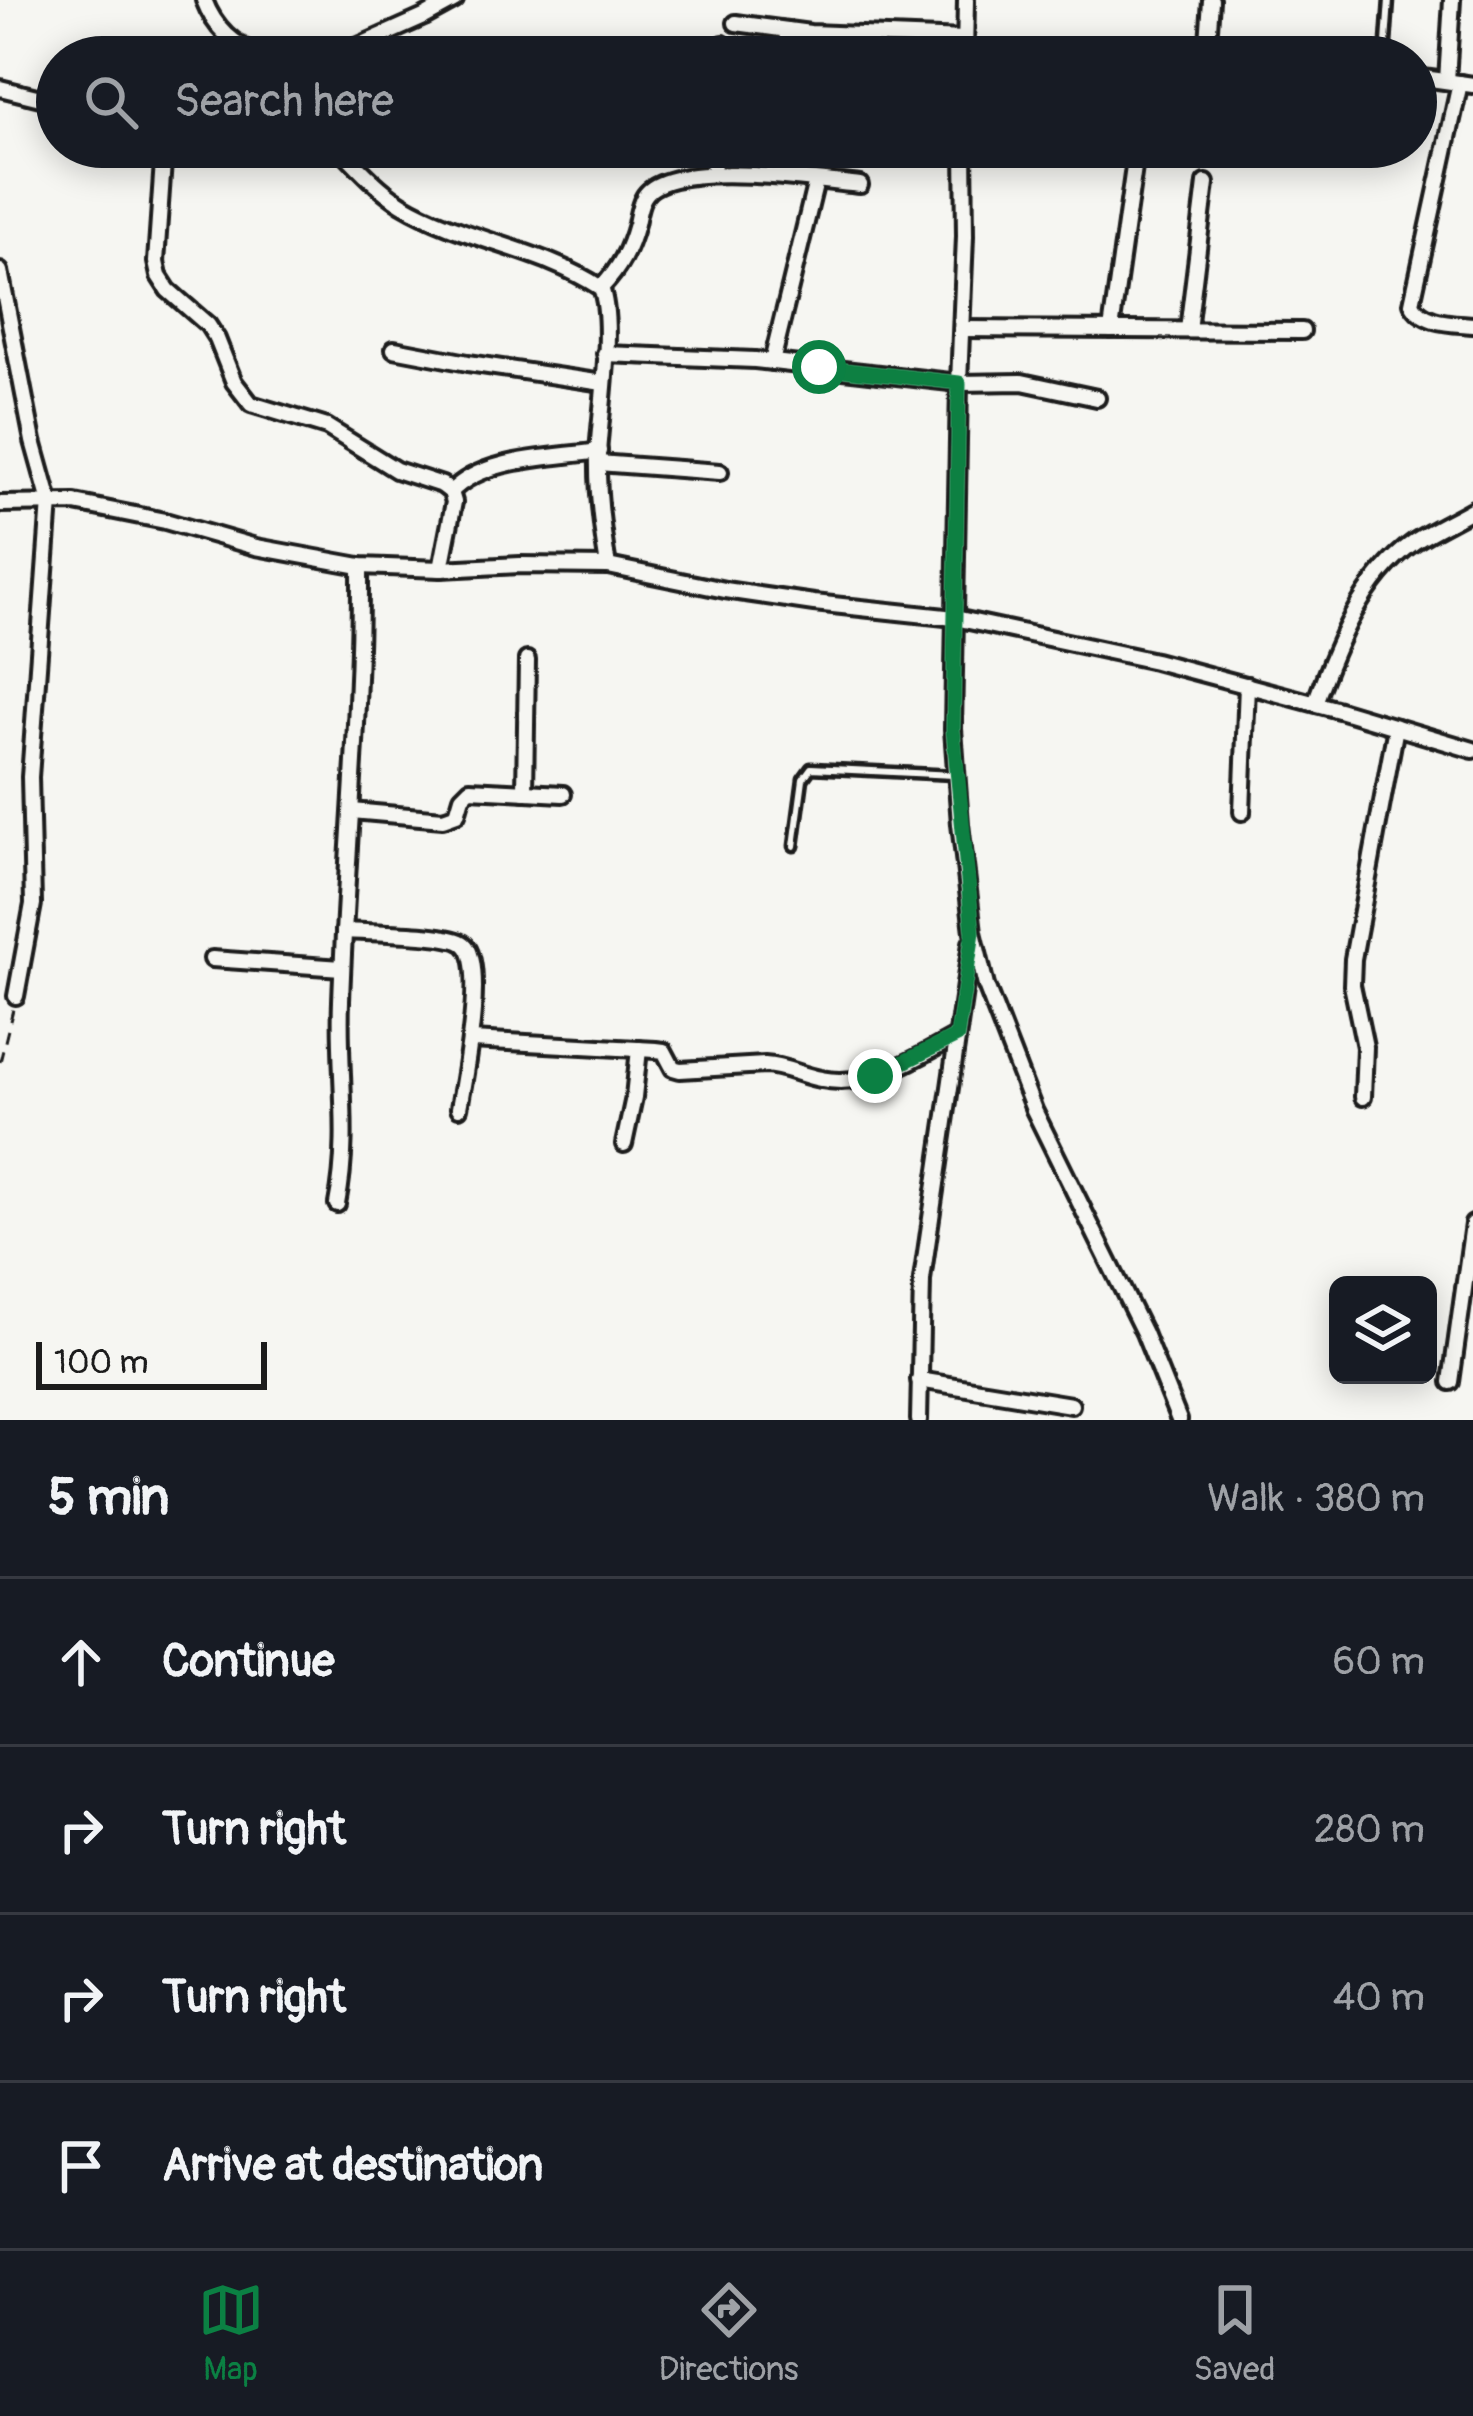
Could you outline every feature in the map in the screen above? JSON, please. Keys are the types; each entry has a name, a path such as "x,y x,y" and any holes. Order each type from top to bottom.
{"street":[{"path":"204,0 228,36"},
{"path":"381,36 455,0"},
{"path":"965,36 966,0"},
{"path":"1208,36 1211,0"},
{"path":"1452,0 1460,83 1412,303 1425,316 1473,325"},
{"path":"736,23 906,36"},
{"path":"788,30 788,36"},
{"path":"0,88 36,97"},
{"path":"162,168 156,245 159,276 167,290 208,325 251,404 327,427 396,470 452,492 441,569"},
{"path":"362,168 402,204 602,288"},
{"path":"713,168 713,174"},
{"path":"964,168 953,729 973,932 986,986 1034,1110 1144,1334 1179,1420"},
{"path":"1111,330 1134,168"},
{"path":"608,566 598,457 605,354 602,288 621,265 648,191 669,179 713,174 860,185"},
{"path":"772,362 816,181"},
{"path":"1188,330 1206,183"},
{"path":"0,271 33,441 50,502 30,777 33,904 16,996"},
{"path":"963,329 1301,331"},
{"path":"394,349 603,382"},
{"path":"605,354 772,362 959,383 1022,382 1097,398"},
{"path":"452,492 489,468 598,457 720,472"},
{"path":"0,504 75,503 256,547 360,566 608,566 725,590 955,618 1094,646 1473,750"},
{"path":"1315,703 1344,634 1378,576 1417,540 1473,509"},
{"path":"337,1204 344,1155 340,1026 360,566"},
{"path":"525,792 527,660"},
{"path":"1242,812 1247,685"},
{"path":"1363,1096 1365,1047 1352,985 1353,958 1396,727"},
{"path":"352,812 443,819 457,814 462,797 470,790 563,794"},
{"path":"344,932 443,937 464,944 471,953 470,1040 459,1108"},
{"path":"919,1420 922,1280 973,932"},
{"path":"212,959 343,968"},
{"path":"470,1040 640,1049 664,1052 680,1070 778,1066 838,1081 875,1076 957,1036"},
{"path":"624,1144 640,1049"},
{"path":"1451,1382 1473,1224"},
{"path":"919,1381 1070,1405"}],"lane":[{"path":"1386,36 1389,0"},
{"path":"794,846 803,779 811,768 956,775"}],"path":[{"path":"0,1062 16,996"}],"route":[{"path":"819,367 959,383 953,729 973,932 957,1036 875,1076"}]}
